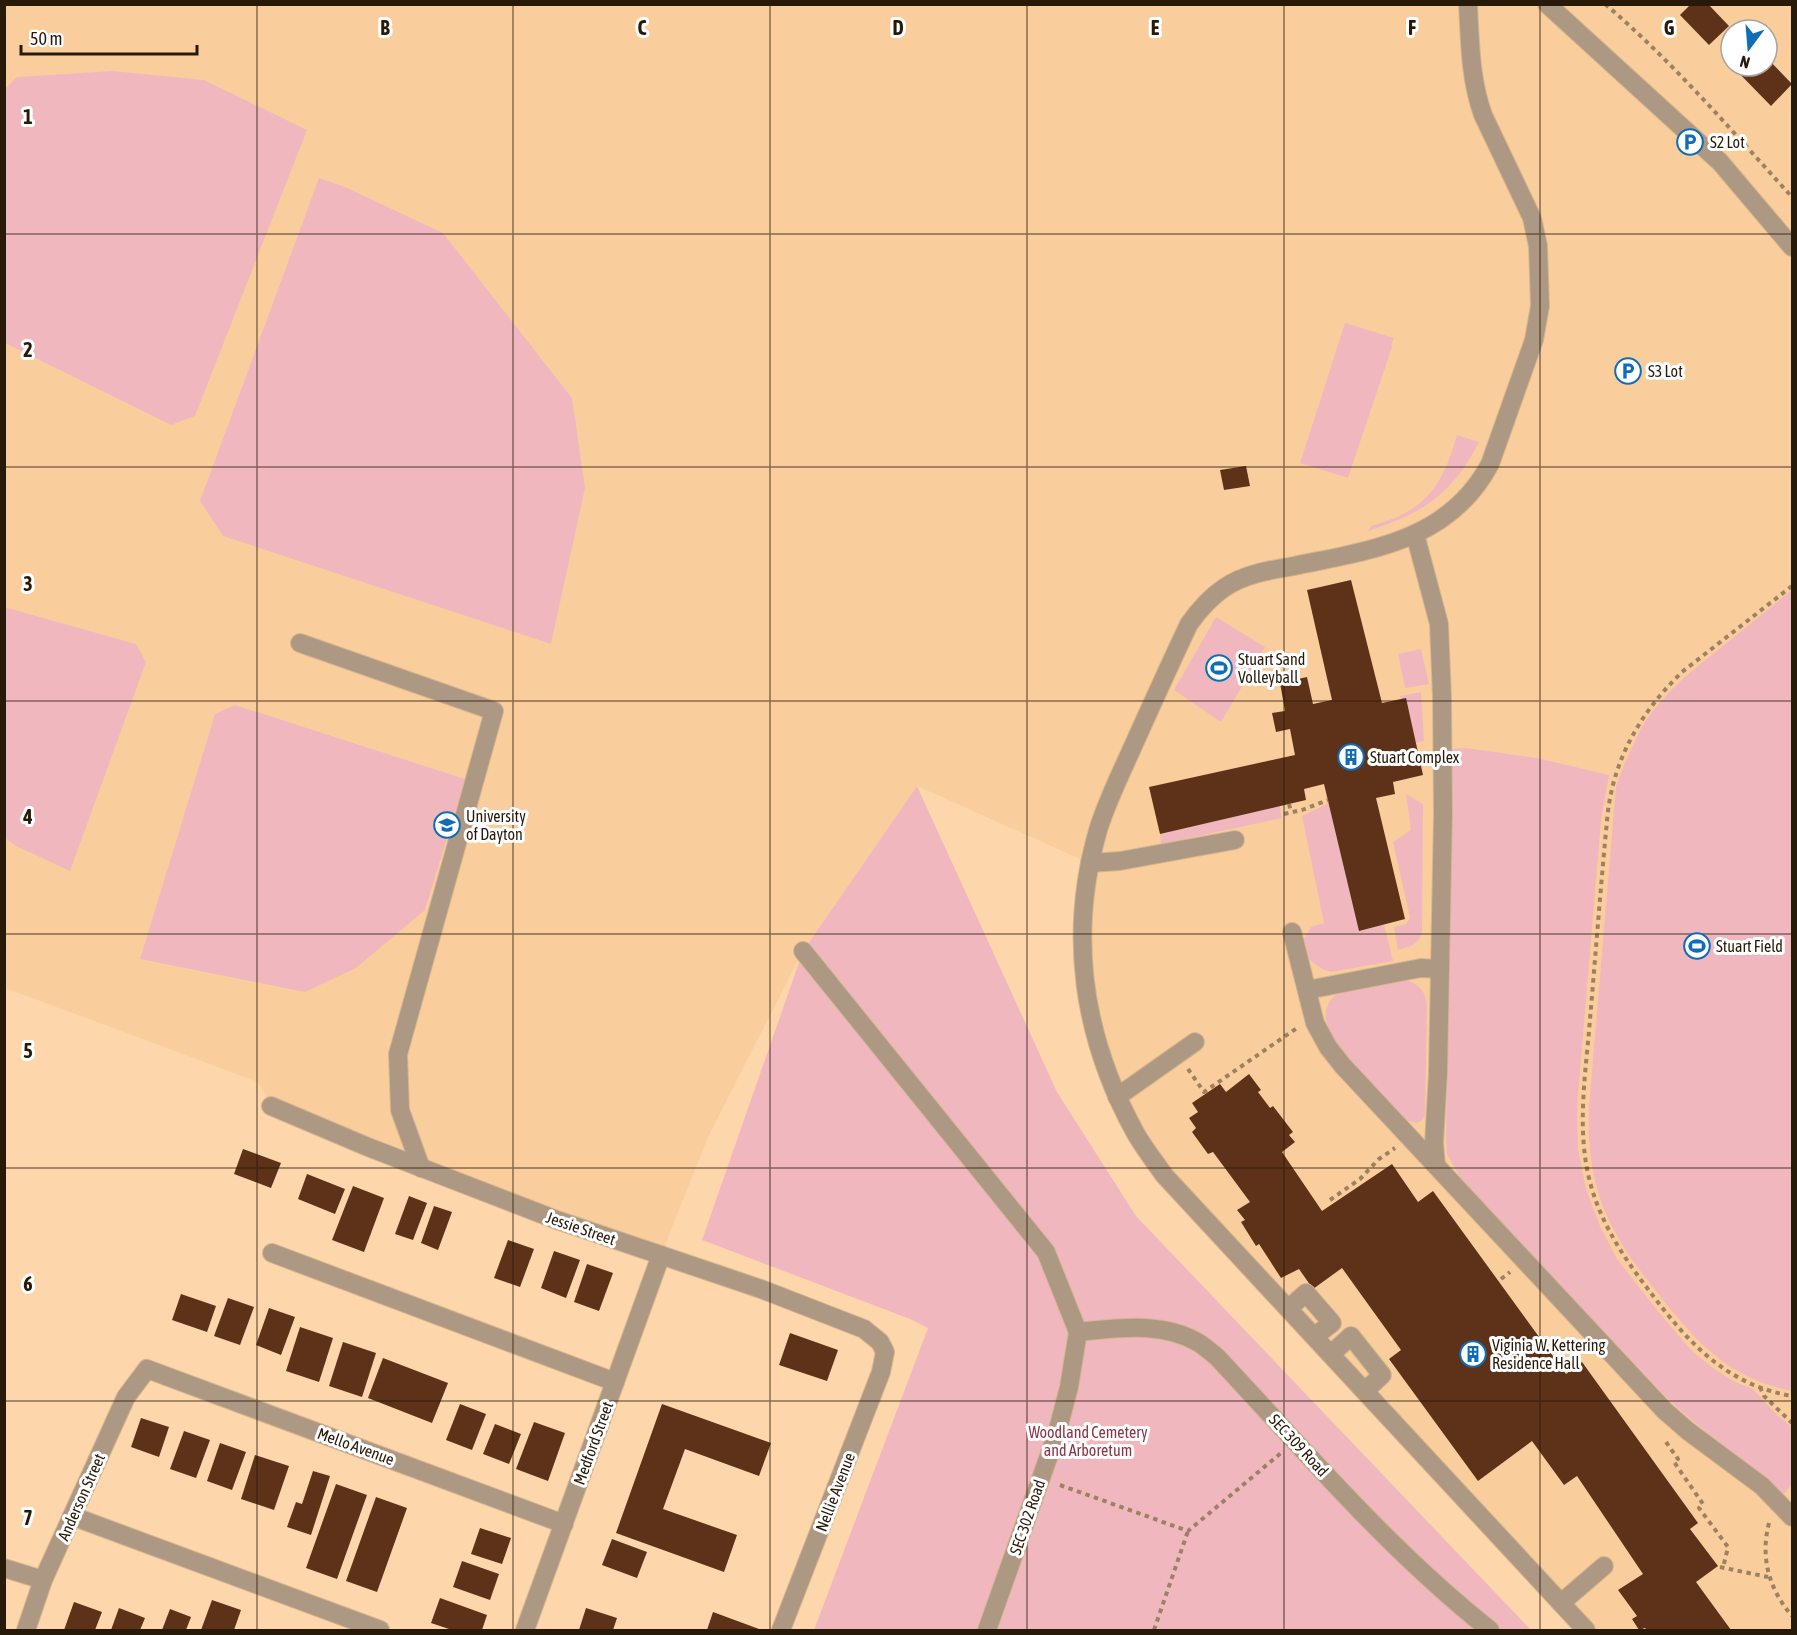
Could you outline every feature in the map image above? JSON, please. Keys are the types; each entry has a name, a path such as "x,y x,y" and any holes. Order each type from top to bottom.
{"street":[{"path":"1468,4 1471,60 1478,99 1483,115 1528,207 1536,234 1540,306 1534,340 1496,448 1486,472 1466,499 1432,527 1347,555 1251,575 1226,586 1204,604 1189,624 1099,826 1089,863 1082,958 1095,1037 1117,1097 1137,1136 1164,1175 1586,1630"},
{"path":"1547,4 1720,162 1792,247"},
{"path":"1415,534 1439,624 1443,802 1438,1073 1434,1143 1436,1165"},
{"path":"300,643 494,711 398,1054 400,1110 421,1167"},
{"path":"1089,863 1120,861 1234,840"},
{"path":"1292,932 1318,1031 1343,1066 1665,1411 1762,1486 1792,1517"},
{"path":"803,951 1046,1252 1078,1332"},
{"path":"1308,990 1421,968 1439,969"},
{"path":"1117,1097 1195,1042"},
{"name":"Jessie Street","path":"271,1106 556,1220 761,1289 864,1329 880,1342 885,1352"},
{"path":"272,1253 615,1382"},
{"name":"Medford Street","path":"525,1630 661,1255"},
{"name":"SEC 309 Road","path":"1078,1332 1154,1328 1176,1333 1198,1342 1217,1357 1404,1556 1448,1597 1490,1630"},
{"name":"SEC 302 Road","path":"989,1630 1064,1410 1078,1332"},
{"path":"1331,1354 1351,1336 1382,1375 1365,1391"},
{"name":"Nellie Avenue","path":"781,1630 881,1372 885,1352"},
{"name":"Anderson Street","path":"26,1630 43,1580 126,1397 147,1369"},
{"name":"Mello Avenue","path":"147,1369 564,1524"},
{"path":"72,1516 380,1630"},
{"path":"1561,1603 1604,1566"},
{"path":"4,1568 43,1580"}],"path":[{"path":"1605,4 1635,30 1677,73 1792,197"},
{"path":"1792,586 1682,672 1668,686 1642,718 1619,762 1608,811 1583,1125 1586,1162 1592,1189 1604,1222 1626,1261 1696,1348 1720,1367 1760,1387 1792,1396"},
{"path":"1284,814 1328,800"},
{"path":"1289,804 1291,812"},
{"path":"1188,1069 1204,1092 1304,1023"},
{"path":"1330,1200 1361,1181 1389,1151"},
{"path":"1760,1387 1764,1396 1792,1424"},
{"path":"1665,1440 1678,1459 1674,1462 1703,1504 1699,1508 1728,1547 1722,1568 1768,1577"},
{"path":"1154,1630 1188,1530 1296,1441"},
{"path":"1040,1478 1188,1530"},
{"path":"1770,1517 1765,1552 1768,1577 1784,1607 1792,1616"}],"shaded area":[{"name":"University of Dayton","path":"4,5 1792,5 1792,1630 1586,1630 1137,1136 1086,993 1089,863 917,786 803,951 709,1135 661,1255 271,1106 258,1082 5,988"}],"green space":[{"path":"113,71 204,80 307,130 195,416 171,425 5,343 5,89 17,77"},
{"path":"319,178 345,187 443,233 572,398 585,488 551,644 223,536 200,501"},
{"path":"1345,323 1394,338 1348,478 1300,463"},
{"path":"1457,435 1479,442 1469,460 1447,489 1434,500 1405,517 1368,531 1371,526 1405,513 1429,495 1445,469"},
{"name":"Stuart Field","path":"1792,590 1792,1391 1749,1377 1714,1355 1670,1309 1640,1270 1618,1237 1597,1189 1589,1143 1589,1107 1616,786 1624,765 1641,728 1670,691"},
{"path":"4,607 136,644 146,662 70,871 16,846 5,838"},
{"name":"Stuart Sand Volleyball","path":"1216,617 1265,647 1221,722 1174,690"},
{"path":"1421,649 1429,684 1405,688 1398,654"},
{"path":"1421,692 1424,741 1416,743 1406,699 1401,699 1400,696"},
{"path":"235,705 465,779 425,910 356,968 305,992 140,959 215,714"},
{"path":"1466,748 1537,758 1609,775 1601,820 1577,1108 1578,1149 1586,1189 1600,1226 1617,1259 1693,1352 1735,1382 1753,1389 1778,1416 1792,1427 1792,1484 1784,1494 1664,1395 1461,1179 1447,1154 1452,749"},
{"name":"Woodland Cemetery and Arboretum","path":"917,786 1057,1092 1136,1216 1531,1630 814,1630 928,1328 910,1319 702,1240 803,951"},
{"path":"1406,794 1423,804 1422,932 1416,943 1398,950 1394,927 1406,924 1410,918 1393,842 1411,830"},
{"path":"1329,803 1384,924 1393,961 1332,972 1322,969 1310,960 1307,954 1304,939 1311,927 1324,923 1302,816"},
{"path":"1280,806 1282,818 1161,844 1160,834"},
{"path":"1406,980 1421,989 1427,1005 1425,1115 1421,1121 1416,1123 1408,1121 1349,1059 1326,1020 1327,1007 1335,995"}],"building":[{"path":"1691,4 1708,4 1721,18 1719,18 1719,36 1709,45 1680,15"},
{"path":"1779,70 1792,84 1771,106 1744,78 1779,78"},
{"path":"1246,466 1250,486 1224,490 1220,470"},
{"name":"Stuart Complex","path":"1351,580 1382,703 1406,698 1423,775 1393,782 1395,794 1376,798 1405,919 1359,931 1324,784 1304,789 1306,800 1160,834 1149,787 1295,755 1290,729 1276,732 1272,713 1285,711 1280,683 1307,677 1313,704 1332,700 1307,590"},
{"name":"Viginia W. Kettering Residence Hall","path":"1249,1074 1261,1090 1258,1092 1270,1108 1273,1106 1293,1132 1289,1135 1295,1142 1282,1152 1322,1211 1392,1164 1418,1202 1433,1191 1566,1374 1582,1362 1698,1523 1690,1529 1718,1566 1696,1582 1731,1630 1647,1630 1645,1628 1639,1630 1632,1619 1637,1616 1618,1590 1643,1574 1577,1476 1564,1485 1532,1441 1478,1481 1389,1359 1401,1350 1342,1268 1313,1289 1299,1269 1281,1278 1259,1244 1256,1246 1241,1222 1245,1220 1237,1210 1250,1202 1213,1152 1208,1154 1192,1132 1196,1128 1189,1118 1198,1112 1192,1103 1220,1084 1226,1092"},
{"path":"243,1149 281,1163 271,1188 234,1174"},
{"path":"307,1174 345,1189 335,1214 298,1199"},
{"path":"353,1186 384,1198 364,1252 332,1240"},
{"path":"409,1196 427,1203 413,1240 395,1234"},
{"path":"434,1206 452,1212 438,1250 421,1243"},
{"path":"508,1240 534,1249 520,1287 494,1278"},
{"path":"554,1251 580,1260 566,1298 541,1288"},
{"path":"587,1264 613,1273 599,1311 574,1302"},
{"path":"181,1294 216,1306 207,1332 172,1320"},
{"path":"228,1298 254,1307 240,1345 214,1336"},
{"path":"269,1308 295,1317 281,1355 256,1345"},
{"path":"300,1327 333,1338 319,1382 286,1371"},
{"path":"790,1333 838,1350 827,1381 779,1365"},
{"path":"343,1342 376,1353 362,1397 329,1386"},
{"path":"383,1358 448,1383 432,1423 368,1398"},
{"path":"460,1404 486,1414 472,1450 446,1440"},
{"path":"662,1404 771,1443 759,1476 685,1449 663,1509 737,1535 724,1572 616,1533"},
{"path":"141,1418 169,1427 159,1457 131,1447"},
{"path":"534,1422 565,1433 548,1481 516,1469"},
{"path":"495,1424 521,1434 509,1464 483,1454"},
{"path":"184,1431 210,1440 196,1478 170,1469"},
{"path":"220,1443 246,1452 232,1490 207,1481"},
{"path":"255,1455 289,1466 274,1510 241,1499"},
{"path":"313,1471 330,1476 311,1535 287,1527 296,1502 302,1504"},
{"path":"336,1484 367,1495 337,1579 306,1568"},
{"path":"376,1497 407,1508 377,1592 346,1581"},
{"path":"480,1528 511,1538 502,1564 471,1554"},
{"path":"612,1539 647,1552 637,1578 602,1565"},
{"path":"462,1561 499,1574 490,1600 453,1587"},
{"path":"440,1598 487,1615 482,1630 452,1630 431,1623"},
{"path":"212,1600 241,1610 234,1630 201,1630"},
{"path":"74,1602 102,1612 95,1630 64,1630"},
{"path":"119,1608 145,1618 140,1630 111,1630"},
{"path":"586,1608 617,1618 613,1630 579,1630"},
{"path":"170,1609 191,1617 186,1630 162,1630"},
{"path":"713,1612 759,1629 707,1630"}],"place":[{"name":"S2 Lot","path":"1690,142"},
{"name":"S3 Lot","path":"1628,371"},
{"name":"Stuart Sand Volleyball","path":"1219,668"},
{"name":"Stuart Complex","path":"1351,757"},
{"name":"University of Dayton","path":"447,825"},
{"name":"Stuart Field","path":"1697,946"},
{"name":"Viginia W. Kettering Residence Hall","path":"1473,1354"}]}
